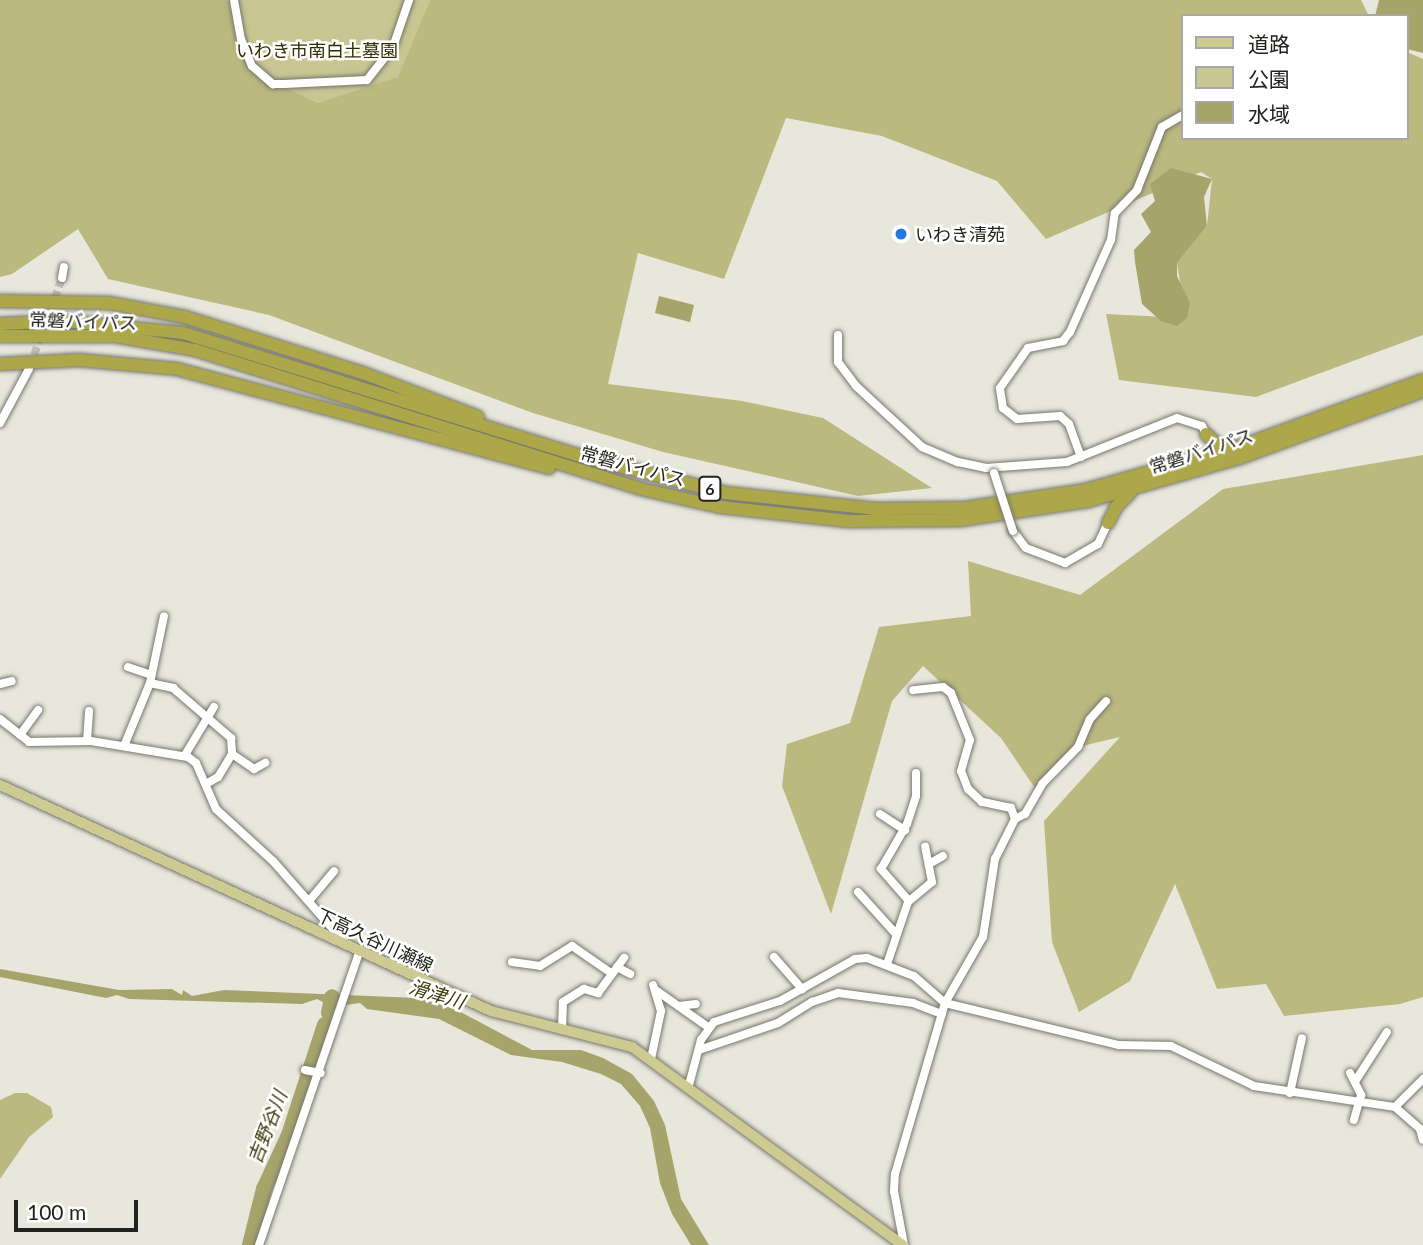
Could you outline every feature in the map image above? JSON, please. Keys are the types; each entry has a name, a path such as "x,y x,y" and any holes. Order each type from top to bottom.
{"highway":[{"path":"0,301 109,303 221,326 438,399 531,442"},
{"name":"常磐バイパス","path":"0,324 66,321 183,333 531,442 726,493 876,509 979,506 1085,490 1238,447 1423,380"},
{"name":"常磐バイパス","path":"0,336 115,336 195,350 608,479 721,507 848,521 960,520 1088,501 1239,458 1423,391"},
{"path":"0,364 79,360 177,369 465,448 608,479"},
{"path":"1206,434 1218,445 1238,447"},
{"path":"1189,462 1207,443 1206,434"},
{"path":"1108,523 1116,507 1136,489"},
{"path":"1088,501 1100,506 1108,523"}],"main road":[{"name":"下高久谷川瀬線","path":"0,785 491,1011 617,1042 651,1059 903,1245"}],"street":[{"path":"234,0 241,39 253,66 273,84 284,85 367,80 393,47 410,0"},
{"path":"1081,457 1069,424 1060,416 1017,419 1003,408 1000,388 1028,348 1063,341 1070,332 1111,240 1115,213 1137,190 1162,127 1182,116"},
{"path":"62,278 64,267"},
{"path":"838,335 838,362 893,424 922,447 990,471 1031,467 1081,457 1167,419 1189,420 1206,434"},
{"path":"0,423 29,369"},
{"path":"990,471 1013,531 1027,548 1065,563 1098,544 1108,523"},
{"path":"124,746 150,679 164,616"},
{"path":"128,667 164,683 208,716 231,738"},
{"path":"0,684 12,681"},
{"path":"913,690 943,687 951,693 970,740 961,765 965,781 982,802 1007,806 1015,819"},
{"path":"903,1245 895,1174 945,1003 983,937 995,859 1015,819 1025,814 1037,791 1079,747 1090,719 1105,701"},
{"path":"185,755 214,707"},
{"path":"20,735 38,710"},
{"path":"87,741 89,711"},
{"path":"0,719 29,742 49,745 87,741 185,755 196,763 222,816 273,861 346,944"},
{"path":"206,784 218,777 232,754 231,738 236,729"},
{"path":"232,754 254,769 265,763"},
{"path":"909,901 881,869 905,830 916,796 916,773"},
{"path":"880,814 905,830"},
{"path":"887,964 909,901 932,882 925,847"},
{"path":"929,864 943,856"},
{"path":"309,901 334,871"},
{"path":"858,892 896,934"},
{"path":"873,906 881,897"},
{"path":"512,962 540,966 572,946 614,970 630,974"},
{"path":"259,1245 312,1071 338,1016 360,950"},
{"path":"774,957 802,989"},
{"path":"562,1030 563,1002 584,989 598,993 624,958"},
{"path":"689,1085 698,1050 708,1027 802,989 855,959 887,964 914,976 945,1003 1119,1045 1171,1046 1238,1080 1290,1093 1359,1100 1395,1108 1420,1129 1423,1140"},
{"path":"651,1059 661,1011 655,988 708,1027"},
{"path":"698,1050 778,1023 812,1002 838,993 913,1003 942,1014"},
{"path":"677,1006 696,1004"},
{"path":"1354,1120 1359,1100 1353,1077 1387,1032"},
{"path":"1290,1093 1303,1038"},
{"path":"1395,1108 1423,1079"}],"green space":[{"name":"いわき市南白土墓園","path":"221,0 430,0 398,78 317,103 244,80"}],"shaded area":[{"path":"0,0 226,0 262,76 317,103 398,77 430,0 1361,0 1368,14 1182,14 1182,140 1409,140 1409,53 1423,59 1423,335 1256,397 1119,380 1106,314 1186,318 1177,263 1207,226 1212,179 1201,172 1046,239 997,181 882,136 786,118 724,279 638,253 608,384 742,401 823,418 932,488 858,496 663,452 533,413 269,315 108,279 78,229 12,274 0,277"},
{"path":"1423,455 1423,997 1400,1004 1284,1016 1266,984 1217,989 1175,884 1130,981 1079,1012 1052,942 1044,821 1120,737 1078,747 1037,791 1001,738 923,666 892,701 831,914 782,786 787,744 850,723 879,627 971,616 968,561 1080,595 1223,489"},
{"path":"15,1093 27,1093 51,1107 53,1117 29,1137 0,1179 0,1100"}],"water":[{"path":"1379,0 1423,0 1423,53 1409,50 1409,14 1376,14"},
{"path":"1171,168 1212,179 1204,197 1207,226 1177,263 1177,276 1190,303 1187,318 1177,326 1161,321 1142,304 1134,250 1151,232 1141,214 1155,201 1150,184"},
{"path":"659,296 694,305 690,322 655,313"},
{"path":"0,969 119,990 172,989 182,995 183,990 192,996 224,990 418,998 455,1009 532,1050 581,1050 603,1058 632,1074 654,1101 665,1125 681,1199 709,1245 691,1245 672,1214 660,1183 650,1128 640,1106 621,1084 601,1074 562,1062 511,1055 439,1019 367,1009 360,1003 332,1007 317,999 302,1004 129,999 117,995 106,998 0,977"}],"waterway":[{"name":"吉野谷川","path":"329,1013 332,997"},
{"name":"吉野谷川","path":"250,1245 264,1189 289,1135 325,1025"}],"tunnel":[{"path":"30,366 62,278"}],"place":[{"name":"いわき清苑","path":"901,234"}],"water label":[{"name":"滑津川","path":"437,994"}]}
